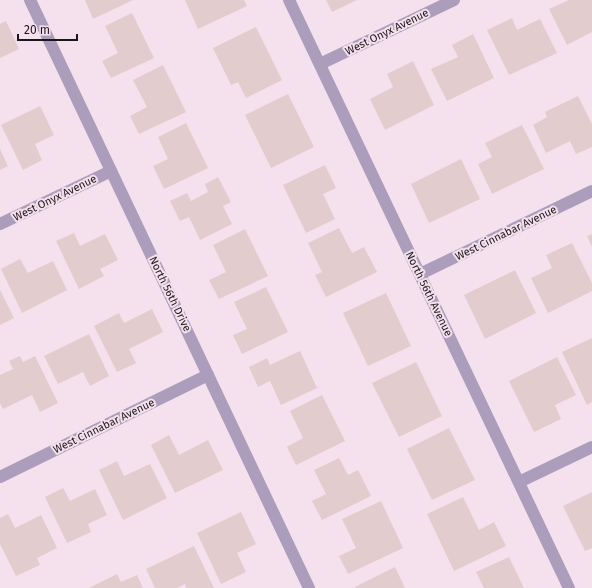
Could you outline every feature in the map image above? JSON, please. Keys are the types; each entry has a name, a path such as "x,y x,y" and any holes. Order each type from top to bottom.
{"street":[{"name":"North 56th Drive","path":"30,0 307,587"},
{"name":"North 56th Avenue","path":"289,0 569,588"},
{"name":"West Onyx Avenue","path":"320,64 454,0"},
{"name":"West Onyx Avenue","path":"0,224 111,171"},
{"name":"West Cinnabar Avenue","path":"420,274 592,192"},
{"name":"West Cinnabar Avenue","path":"0,477 208,375"},
{"path":"519,482 592,447"}],"building":[{"path":"85,0 133,0 93,19"},
{"path":"185,0 244,0 247,6 198,29"},
{"path":"326,0 357,0 332,12"},
{"path":"569,0 592,0 592,32 567,45 549,9"},
{"path":"132,13 154,58 111,78 102,61 118,53 105,26"},
{"path":"512,18 517,30 540,19 557,53 509,75 487,30"},
{"path":"6,21 19,49 0,58 0,24"},
{"path":"256,27 282,80 246,98 238,82 231,85 213,48"},
{"path":"473,34 494,78 447,101 431,69 458,57 452,45"},
{"path":"413,61 434,105 385,130 370,99 393,87 387,74"},
{"path":"163,65 186,112 139,134 130,116 147,107 133,80"},
{"path":"288,94 314,147 271,168 245,115"},
{"path":"578,96 592,124 592,147 576,154 570,141 546,153 533,125 547,117 545,112"},
{"path":"40,106 54,135 35,144 42,160 23,170 1,125"},
{"path":"186,123 208,168 164,189 153,166 168,159 158,137"},
{"path":"522,125 544,169 492,194 478,164 492,157 485,143"},
{"path":"0,149 8,166 0,170"},
{"path":"461,159 480,199 429,223 411,184"},
{"path":"325,165 336,188 323,194 335,219 306,233 283,185"},
{"path":"218,177 231,202 223,206 232,224 200,240 189,217 180,221 170,201 187,193 191,201 208,192 205,184"},
{"path":"339,228 352,253 364,247 377,272 326,297 315,275 322,272 308,243"},
{"path":"245,229 268,276 219,299 209,280 226,272 213,245"},
{"path":"74,233 80,246 105,234 118,260 100,269 104,276 79,289 56,241"},
{"path":"592,234 592,247 587,236"},
{"path":"572,243 592,283 592,291 548,313 531,278 552,268 546,255"},
{"path":"20,259 28,273 53,261 67,290 22,313 1,269"},
{"path":"515,270 536,313 485,339 464,295"},
{"path":"266,287 288,332 242,354 233,335 247,329 234,302"},
{"path":"0,290 14,318 0,325"},
{"path":"386,293 411,346 368,366 343,313"},
{"path":"152,309 163,332 129,349 136,363 117,372 94,326 119,313 124,323"},
{"path":"89,334 109,376 90,386 83,372 58,384 44,356"},
{"path":"592,338 592,402 587,405 562,352"},
{"path":"300,351 317,388 281,405 270,381 258,387 249,367 267,358 270,365"},
{"path":"20,356 23,362 35,356 58,403 40,412 32,395 3,409 0,403 0,375 13,369 9,361"},
{"path":"557,357 576,395 555,405 561,419 534,432 509,381"},
{"path":"416,362 442,416 399,437 372,383"},
{"path":"322,395 345,441 296,465 287,447 303,438 290,411"},
{"path":"449,428 475,480 432,500 407,449"},
{"path":"169,435 179,455 208,440 223,470 175,493 151,445"},
{"path":"339,458 348,475 358,470 371,496 322,520 312,501 326,494 314,470"},
{"path":"117,461 124,476 150,464 167,498 123,520 99,470"},
{"path":"63,488 70,501 95,489 107,515 88,524 91,532 67,543 45,497"},
{"path":"592,492 592,548 585,551 563,506"},
{"path":"463,497 479,530 494,522 506,546 454,571 427,514"},
{"path":"381,501 403,548 348,574 339,556 356,548 342,519"},
{"path":"241,512 256,544 237,553 246,572 221,584 197,533"},
{"path":"8,514 15,528 41,515 57,548 37,558 40,565 16,576 0,544 0,518"},
{"path":"194,546 214,588 186,588 185,584 177,588 155,588 146,569"},
{"path":"509,557 524,588 484,588 476,572"},
{"path":"395,567 405,588 355,587"},
{"path":"117,574 121,582 137,575 143,588 89,588"}]}
